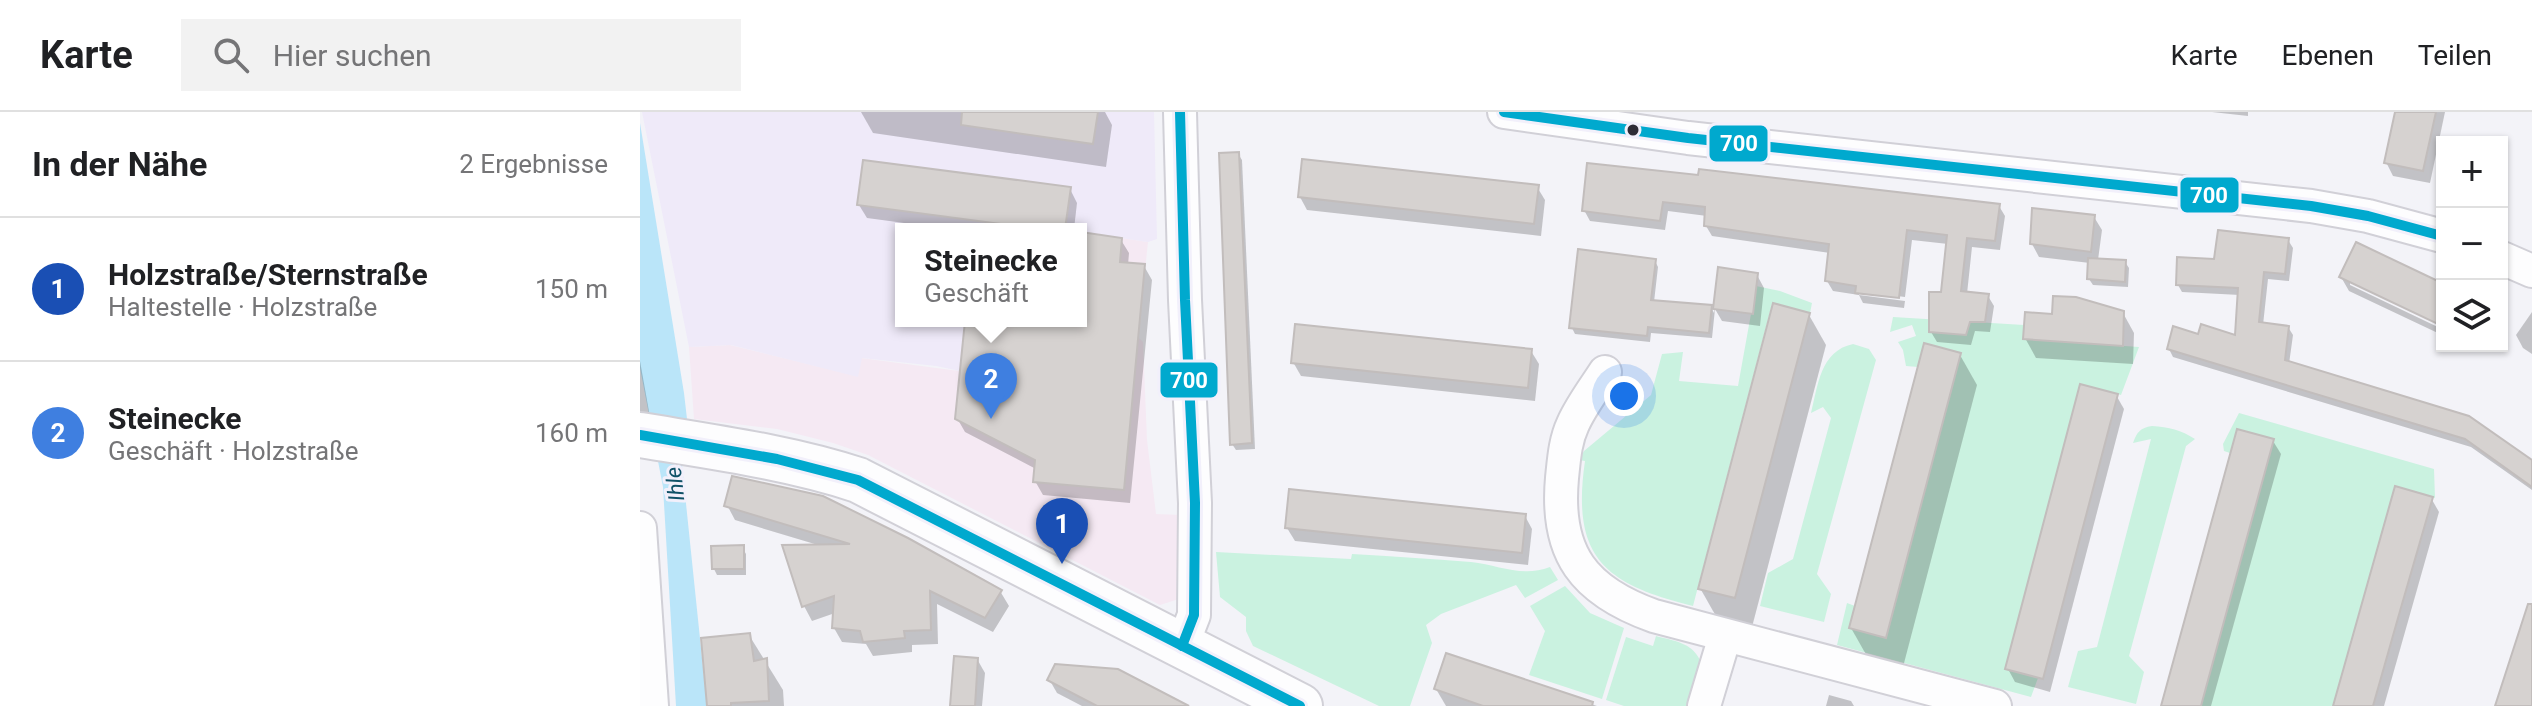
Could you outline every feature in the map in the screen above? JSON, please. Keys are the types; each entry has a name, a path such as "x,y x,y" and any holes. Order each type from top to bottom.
{"street":[{"path":"1180,112 1195,503 1194,615 1182,646"},
{"path":"1504,112 1688,138 2311,206 2368,216 2436,234"},
{"path":"2508,261 2532,271"},
{"path":"1605,372 1573,424 1565,444 1560,504 1561,524 1572,555 1601,591 1654,616 1995,706"},
{"path":"641,436 837,473 858,480 1300,706"},
{"path":"640,528 652,706"},
{"path":"1704,706 1725,636"}],"shaded area":[{"path":"642,112 1154,112 1157,239 1148,242 1087,233 1087,223 895,223 895,327 964,327 960,371 862,358 858,377 731,345 689,347"},
{"path":"1087,233 1148,242 1138,337 1143,342 1147,440 1156,514 1180,515 1182,598 1160,605 868,455 777,429 694,419 689,347 730,345 857,376 861,358 959,371 964,327 1087,327"}],"green space":[{"path":"1756,286 1812,303 1810,313 1772,304 1693,606 1637,588 1616,576 1600,561 1583,521 1585,461 1579,460 1584,451 1651,395 1662,354 1683,352 1679,381 1738,386"},
{"path":"1893,317 2024,325 2023,339 2139,347 2121,395 2080,384 2006,669 2038,678 2031,697 1837,645 1847,603 1855,606 1849,628 1886,638 1961,353 1924,343 1918,367 1906,366 1898,342 1916,336 1912,325 1890,332"},
{"path":"1853,344 1869,349 1876,360 1817,574 1831,594 1824,622 1760,606 1768,573 1793,559 1831,418 1823,407 1811,413 1822,371 1834,354"},
{"path":"2239,413 2434,469 2435,498 2395,487 2333,706 2201,706 2274,440 2237,429 2230,453 2224,451 2223,444"},
{"path":"2152,426 2185,433 2195,439 2186,446 2129,656 2144,672 2136,704 2068,687 2078,651 2097,647 2151,439 2133,443 2140,431"},
{"path":"1216,552 1351,559 1352,554 1471,562 1520,571 1550,567 1558,580 1525,598 1516,585 1441,614 1426,625 1432,643 1410,706 1379,706 1253,646 1246,631 1246,617 1220,597"},
{"path":"1565,586 1590,613 1624,628 1602,699 1529,675 1545,631 1530,606"},
{"path":"1656,636 1687,646 1700,660 1688,706 1624,706 1606,700 1626,637 1653,646"}],"water":[{"name":"Ihle","path":"640,123 687,419 682,465 707,706 676,706 663,487 640,368"}],"building":[{"path":"962,112 1098,112 1093,144 961,125"},
{"path":"2395,112 2436,112 2423,171 2384,163"},
{"path":"1239,152 1252,443 1230,445 1219,153"},
{"path":"1302,159 1539,185 1534,224 1298,197"},
{"path":"863,160 1071,187 1066,223 994,223 857,205"},
{"path":"1587,163 1698,175 1699,169 2000,204 1995,241 1967,238 1961,291 1989,294 1985,322 1970,322 1966,335 1929,332 1929,292 1941,292 1947,235 1907,230 1899,298 1855,293 1856,286 1825,281 1829,244 1704,226 1705,207 1663,202 1660,221 1582,211"},
{"path":"2032,208 2095,215 2091,252 2030,244"},
{"path":"2218,230 2289,238 2285,274 2264,272 2259,322 2289,326 2285,360 2469,416 2532,460 2532,487 2465,439 2167,349 2173,326 2198,334 2201,324 2235,335 2238,288 2176,285 2177,257 2214,259"},
{"path":"1087,233 1122,238 1120,262 1145,264 1124,490 1033,482 1035,460 955,419 964,327 1087,327"},
{"path":"2356,242 2436,280 2436,323 2339,277"},
{"path":"1578,249 1656,259 1651,300 1712,305 1709,333 1648,327 1647,336 1569,328"},
{"path":"2088,258 2126,260 2125,282 2087,279"},
{"path":"1718,267 1758,273 1753,314 1713,309"},
{"path":"2053,296 2076,297 2124,311 2123,346 2023,339 2025,312 2052,314"},
{"path":"1773,303 1810,313 1735,598 1698,589"},
{"path":"1295,324 1532,349 1528,388 1291,363"},
{"path":"1924,343 1961,353 1886,638 1849,628"},
{"path":"2080,384 2118,394 2043,679 2005,669"},
{"path":"2237,429 2274,439 2201,706 2161,706"},
{"path":"732,476 823,496 1002,590 985,618 930,591 931,630 904,631 905,638 863,642 860,631 832,628 834,596 802,607 782,545 850,544 724,506"},
{"path":"2395,486 2433,497 2373,706 2333,706"},
{"path":"1289,489 1526,514 1522,553 1285,528"},
{"path":"744,545 744,569 712,569 711,546"},
{"path":"2528,604 2532,604 2532,706 2495,706"},
{"path":"750,633 754,661 767,658 769,701 707,706 701,638"},
{"path":"1446,653 1593,702 1592,706 1483,706 1434,689"},
{"path":"954,656 978,658 975,706 950,706"},
{"path":"1055,664 1118,669 1189,706 1097,706 1047,680"}],"transit line":[{"name":"700","path":"1180,112 1195,503 1194,615 1182,646"},
{"name":"700","path":"1504,112 1688,138 2311,206 2368,216 2436,234"},
{"name":"700","path":"640,435 777,459 858,480 1300,706"}],"place":[{"name":"Steinecke","path":"991,419"},
{"name":"Holzstraße/Sternstraße","path":"1062,564"}]}
